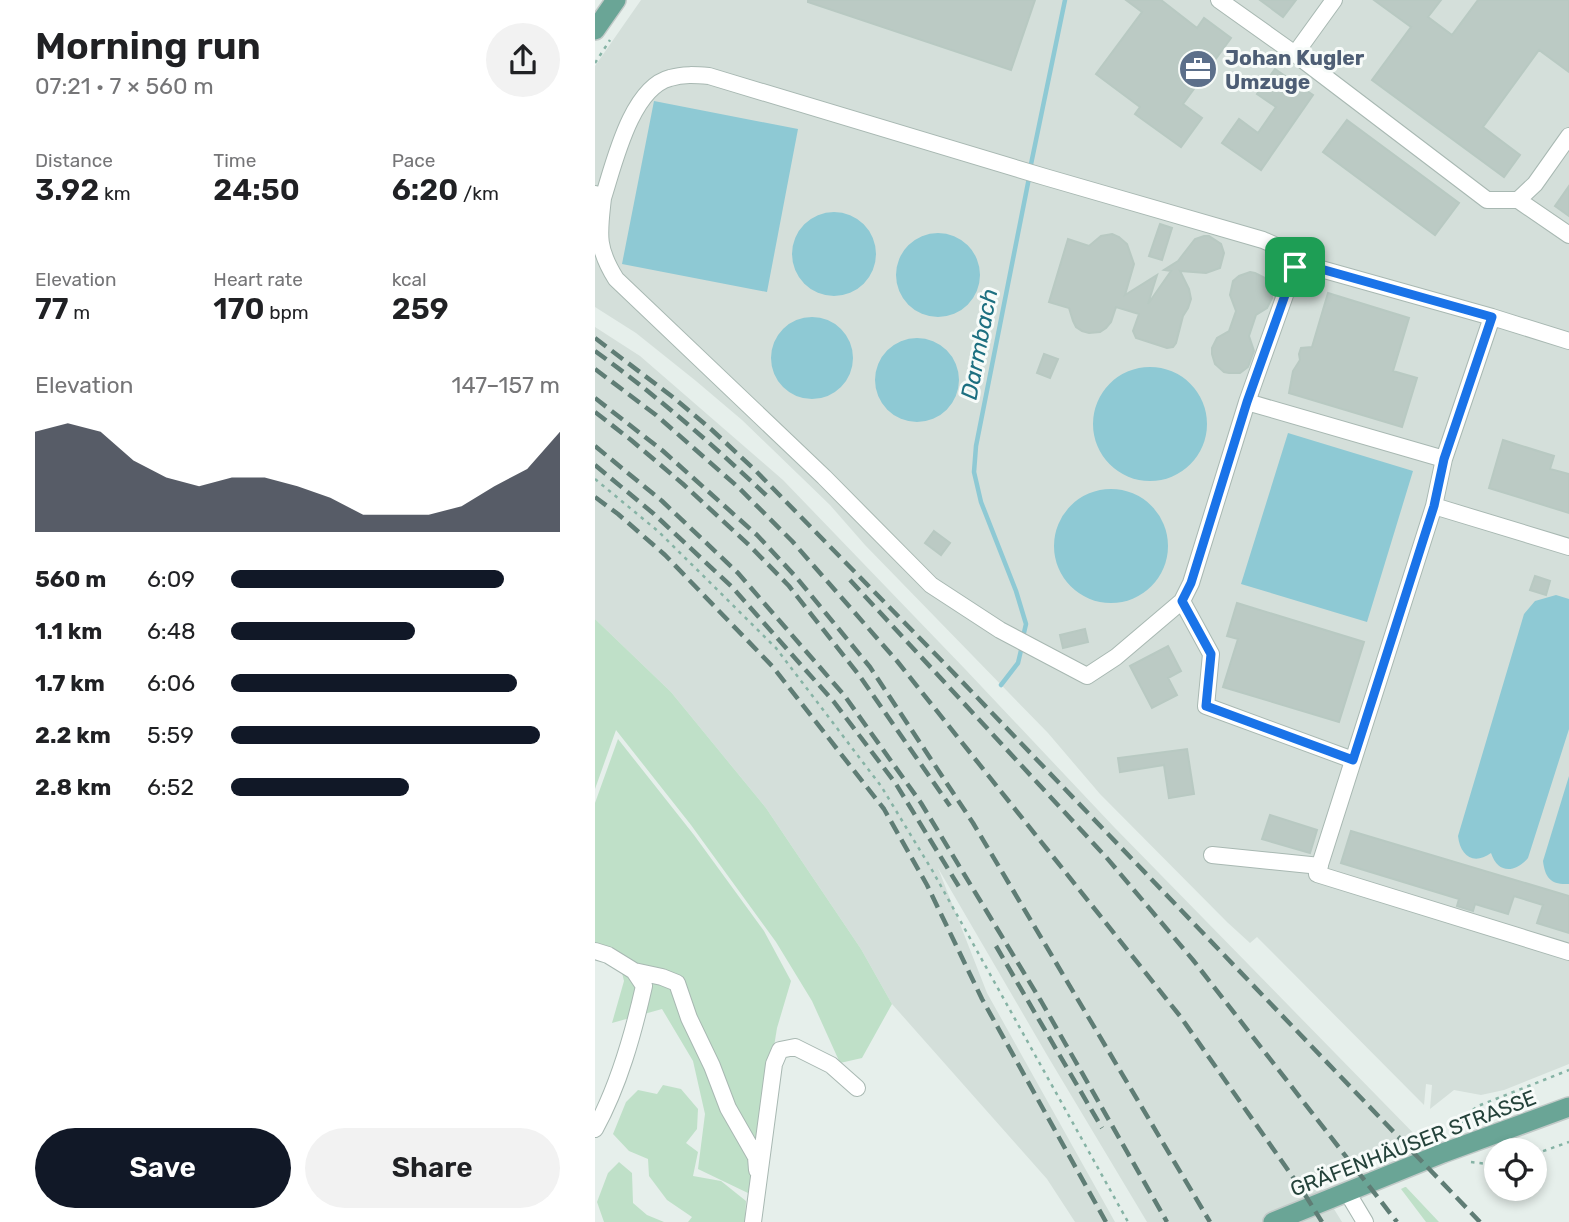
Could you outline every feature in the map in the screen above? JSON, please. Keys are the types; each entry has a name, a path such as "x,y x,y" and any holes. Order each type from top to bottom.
{"main road":[{"path":"595,30 616,0"},
{"name":"GRÄFENHÄUSER STRASSE","path":"1273,1222 1443,1153 1569,1107"}],"street":[{"path":"1219,0 1295,54 1487,200 1518,200 1569,235"},
{"path":"1295,54 1334,0"},
{"path":"709,76 1263,240 1282,248 1293,260 1295,267 1247,402 1191,583 1182,601 1116,657 1087,676 1000,629 931,585 824,477 615,279 602,255 599,196 629,119 639,103 667,78 709,76"},
{"path":"1518,200 1535,184 1569,136"},
{"path":"1295,267 1321,269 1569,341"},
{"path":"1492,317 1444,459 1434,506 1317,874 1569,952"},
{"path":"1247,402 1444,459"},
{"path":"1434,506 1569,547"},
{"path":"1182,601 1211,654 1206,706 1353,760"},
{"path":"1213,855 1320,866"},
{"path":"595,951 608,955 634,971 677,983 689,1018 728,1108 756,1157 759,1184"},
{"path":"595,1129 632,1040 644,986 634,971"},
{"path":"753,1222 774,1064 780,1050 795,1047 831,1065 856,1088"},
{"path":"1347,1192 1365,1222"}],"path":[{"path":"595,479 659,533 776,648 881,786 932,870 1128,1222"},
{"path":"1456,1130 1478,1106 1569,1070"},
{"path":"1547,1150 1569,1142"},
{"path":"1464,1162 1484,1164"}],"shaded area":[{"path":"641,0 1569,0 1569,1064 1504,1090 1481,1095 1454,1090 1430,1109 1432,1085 1426,1084 1424,1105 1257,937 1250,943 1227,922 1100,794 1048,733 865,545 830,505 742,420 636,333 595,307 595,66"},
{"path":"595,327 640,356 783,480 1114,827 1423,1143 1318,1183 1342,1222 1147,1222 938,868 987,993 1115,1222 1075,1222 1047,1179 892,1004 861,949 766,808 671,692 595,619"}],"green space":[{"path":"595,619 671,692 766,808 861,949 892,1004 862,1058 840,1063 812,1001 776,942 691,825 616,730 595,789"},
{"path":"618,739 694,835 764,931 791,981 777,1028 750,1194 698,1169 705,1114 693,1061 662,1009 612,1023 624,981 617,952 595,945 595,803"},
{"path":"663,1085 681,1089 698,1109 697,1129 686,1143 698,1152 693,1176 721,1181 746,1201 745,1222 688,1222 692,1217 667,1200 649,1176 648,1159 629,1151 613,1134 626,1102 638,1090 657,1094"},
{"path":"619,1162 632,1173 633,1203 647,1215 664,1222 604,1222 597,1202 608,1173"},
{"path":"1406,1187 1439,1222 1426,1222 1401,1189"}],"water":[{"path":"654,101 798,129 767,292 622,264"},
{"path":"834,212 850,215 864,224 873,238 876,254 873,270 864,284 850,293 834,296 818,293 804,284 795,270 792,254 795,238 804,224 818,215"},
{"path":"938,233 954,236 968,245 977,259 980,275 977,291 968,305 954,314 938,317 922,314 908,305 899,291 896,275 899,259 908,245 922,236"},
{"path":"804,317 820,317 835,324 846,335 853,350 850,374 841,387 820,399 804,399 789,392 778,381 771,366 771,350 778,335 789,324"},
{"path":"917,338 940,345 952,357 959,380 952,403 940,415 917,422 894,415 882,403 875,380 882,357 894,345"},
{"path":"1150,367 1172,372 1190,384 1202,402 1207,424 1202,446 1190,464 1172,476 1150,481 1128,476 1110,464 1098,446 1093,424 1098,402 1110,384 1128,372"},
{"path":"1288,433 1413,471 1367,622 1241,584"},
{"path":"1111,489 1133,494 1151,506 1163,524 1168,546 1163,568 1151,586 1133,598 1111,603 1089,598 1071,586 1059,568 1054,546 1059,524 1071,506 1089,494"},
{"path":"1556,595 1569,599 1569,729 1528,858 1518,867 1507,869 1498,865 1491,853 1479,859 1469,856 1461,848 1458,836 1524,614 1535,601"},
{"path":"1569,776 1569,884 1563,884 1550,879 1545,872 1543,861"}],"building":[{"path":"808,0 1035,0 1011,70"},
{"path":"1126,0 1161,0 1197,28 1204,18 1231,38 1183,104 1202,118 1181,147 1135,114 1140,107 1096,74 1142,12"},
{"path":"1260,0 1296,0 1283,17"},
{"path":"1374,0 1441,0 1428,17 1452,35 1478,0 1569,0 1569,72 1539,50 1483,127 1520,155 1504,177 1372,80 1411,27"},
{"path":"1275,69 1313,95 1261,170 1222,143 1239,119 1258,133 1276,107 1257,94"},
{"path":"1347,120 1459,203 1435,235 1323,152"},
{"path":"1569,186 1569,216 1555,206"},
{"path":"1160,224 1172,228 1162,260 1149,256"},
{"path":"1112,234 1127,244 1134,264 1125,295 1157,275 1148,304 1171,271 1164,270 1178,261 1195,239 1209,236 1221,244 1224,253 1220,268 1206,273 1180,271 1191,299 1173,347 1167,348 1136,338 1133,331 1139,314 1116,307 1106,328 1100,332 1089,333 1076,327 1069,308 1049,302 1068,239 1089,246 1101,236"},
{"path":"1250,272 1265,278 1271,287 1272,298 1267,308 1256,315 1249,336 1254,351 1248,367 1240,373 1224,372 1215,364 1212,348 1217,338 1229,331 1236,311 1230,295 1233,281"},
{"path":"1328,293 1409,318 1393,371 1417,378 1402,427 1289,393 1293,371 1300,360 1301,348 1312,347"},
{"path":"1044,354 1058,359 1050,378 1037,373"},
{"path":"1503,440 1554,456 1550,469 1569,474 1569,513 1489,488"},
{"path":"934,531 950,543 941,555 925,543"},
{"path":"1535,576 1550,581 1546,595 1530,590"},
{"path":"1237,603 1364,642 1339,722 1223,687 1238,639 1227,636"},
{"path":"1085,629 1088,642 1063,648 1060,635"},
{"path":"1168,646 1181,671 1168,678 1177,695 1152,708 1130,666"},
{"path":"1187,749 1194,794 1169,798 1164,765 1120,772 1118,758"},
{"path":"1270,815 1317,830 1310,853 1262,839"},
{"path":"1351,831 1569,896 1569,933 1537,923 1543,905 1514,896 1508,914 1475,904 1473,911 1457,906 1459,899 1341,863"}],"waterway":[{"name":"Darmbach","path":"1030,169 1065,0"},
{"name":"Darmbach","path":"1023,637 1026,624 981,502 974,472 976,446 1029,178"},
{"name":"Darmbach","path":"1001,685 1018,663 1022,646"}],"railway":[{"path":"595,338 674,398 755,470 947,666 1480,1222"},
{"path":"595,351 683,420 767,496"},
{"path":"595,369 656,415 738,487 792,541 897,661 1180,1016 1322,1222"},
{"path":"595,398 663,451 757,535 796,577 870,667 973,823 1210,1222"},
{"path":"595,412 683,484 789,586 859,675 950,806"},
{"path":"595,446 662,501 738,573 844,695 921,803 1041,1001 1167,1222"},
{"path":"595,465 654,514 732,587 834,702 896,784 961,890"},
{"path":"595,497 665,555 773,667 884,809 927,885 982,999 1106,1222"},
{"path":"850,580 1106,857 1193,960 1397,1222"},
{"path":"996,946 1102,1128"}],"place":[{"name":"Johan Kugler Umzuge","path":"1198,69"}],"route":[{"path":"1295,267 1321,269 1492,317 1444,459 1434,506 1353,760 1206,706 1211,654 1182,601 1191,583 1247,402 1295,267"}]}
